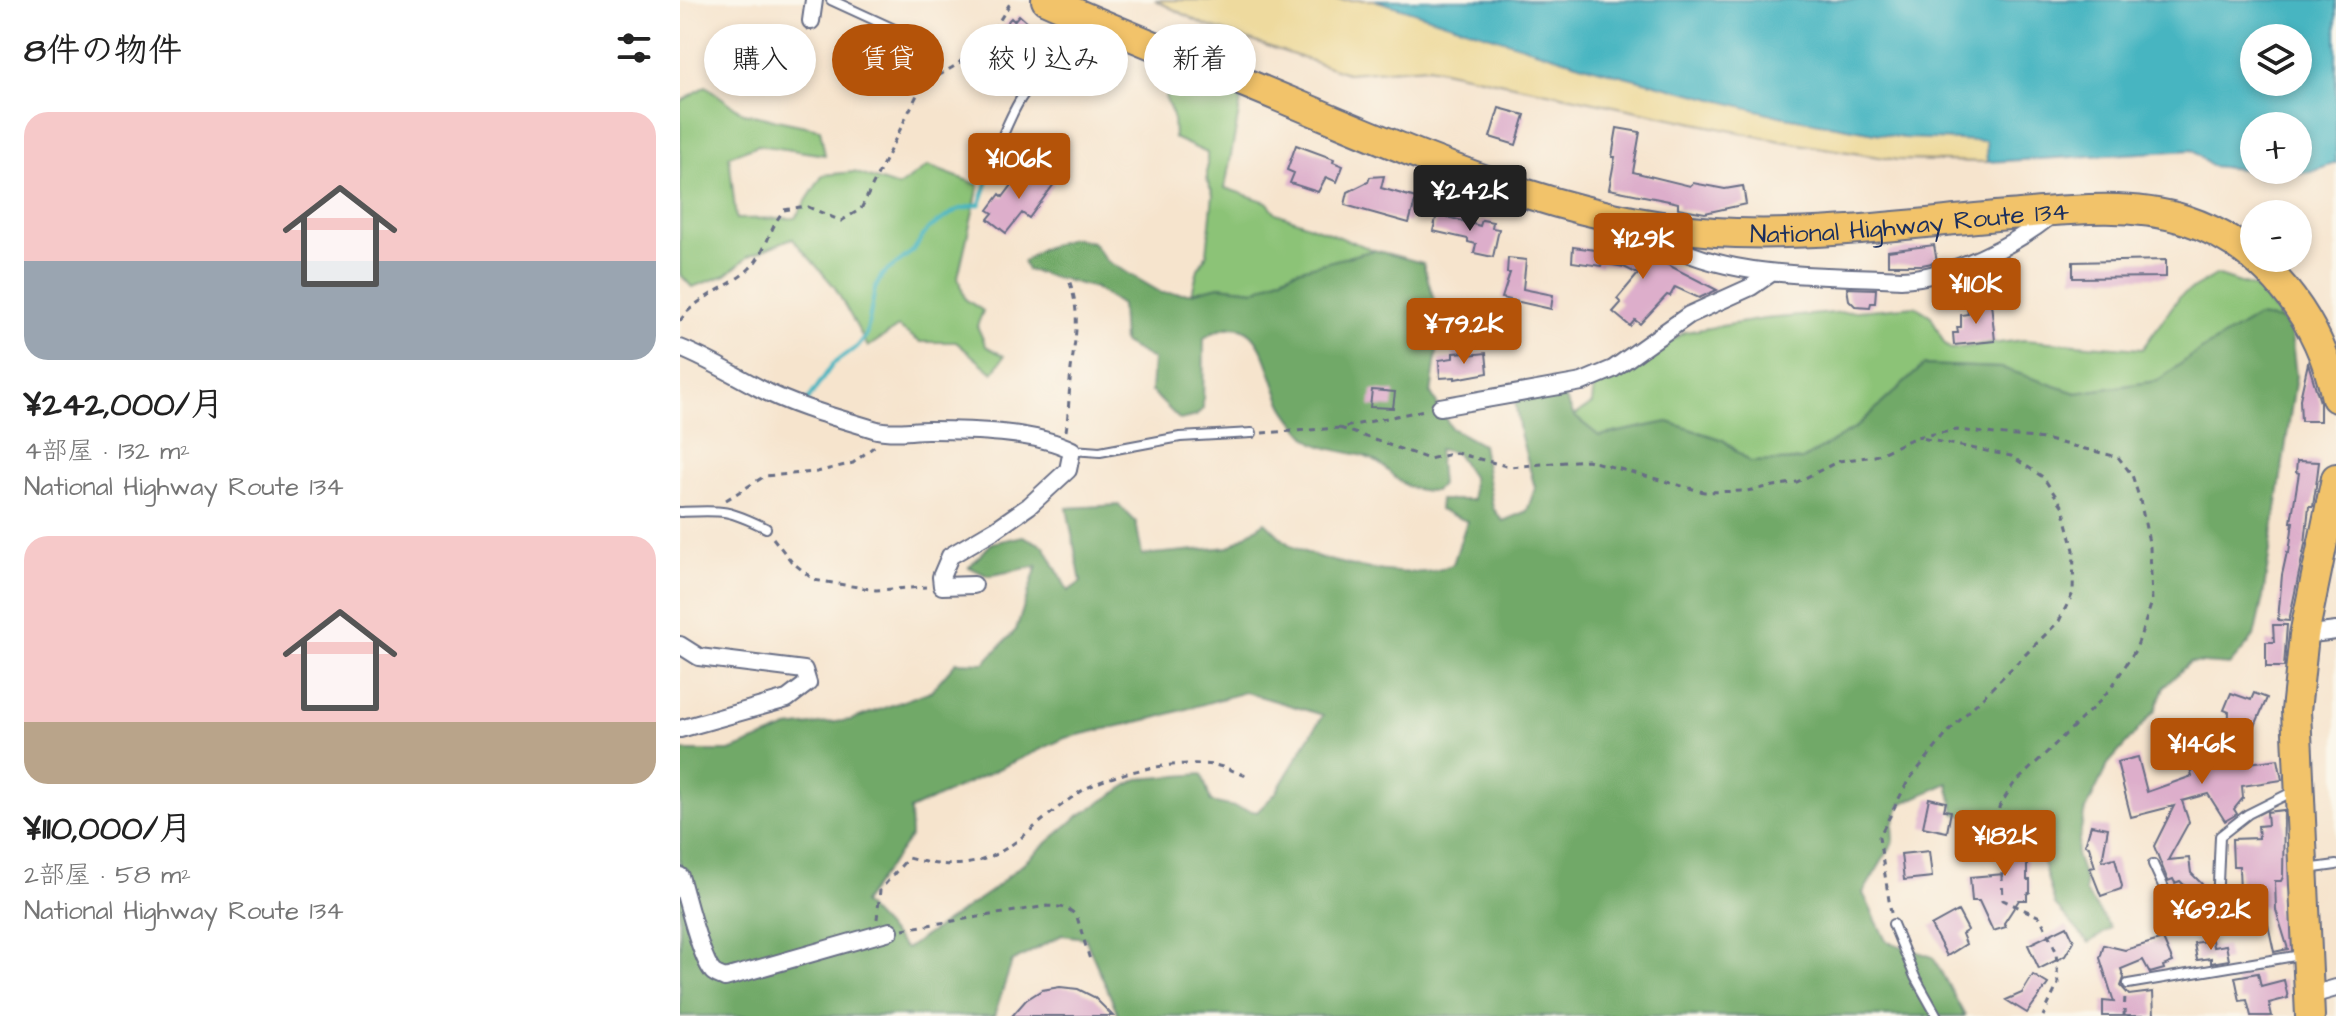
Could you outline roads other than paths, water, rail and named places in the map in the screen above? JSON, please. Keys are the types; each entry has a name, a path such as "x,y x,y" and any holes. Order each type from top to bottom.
{"highway":[{"name":"National Highway Route 134","path":"1046,0 1438,162 1614,218 1737,233 1788,233 2058,211 2121,209 2185,220 2234,243 2268,270 2296,304 2317,341 2336,398"},
{"path":"2309,1006 2296,711 2304,635 2336,478"}],"street":[{"path":"811,21 814,0"},
{"path":"1659,225 1659,240 1677,250 1740,269 1770,274 1922,278 1946,272 2027,234 2058,211"},
{"path":"1440,407 1582,382 1613,369 1689,315 1751,287 1770,274"},
{"path":"680,348 702,356 791,402 891,433 926,430 985,433 1033,438 1068,448 1068,470 1029,506 950,556 941,577 942,586 974,585"},
{"path":"2304,635 2336,631"},
{"path":"680,645 699,657 804,670 808,683 787,699 680,729"},
{"path":"680,876 692,910 696,934 713,972 725,978 883,933"},
{"path":"2309,1006 2336,988"}],"lane":[{"path":"831,0 883,24"},
{"path":"991,162 1023,95 1056,59 1071,37 1079,14"},
{"path":"1068,448 1100,452 1180,437 1252,433"},
{"path":"680,512 713,509 732,512 766,528"},
{"path":"2153,864 2171,903 2183,914 2217,906 2220,836 2248,814 2298,789"},
{"path":"2302,870 2336,865"},
{"path":"1893,924 1915,977 1937,1016"},
{"path":"2128,984 2305,955"}],"water":[{"path":"1375,0 2336,0 2336,163 2312,172 2312,112 2240,112 2240,169 2211,166 2192,150 1987,162 1986,141 1904,138 1780,116 1593,68"}],"waterway":[{"path":"1023,101 1028,96"},
{"path":"1003,144 1016,116"},
{"path":"806,403 833,364 857,347 866,336 875,289 882,275 913,251 928,229 957,210 980,204 994,163"}]}
